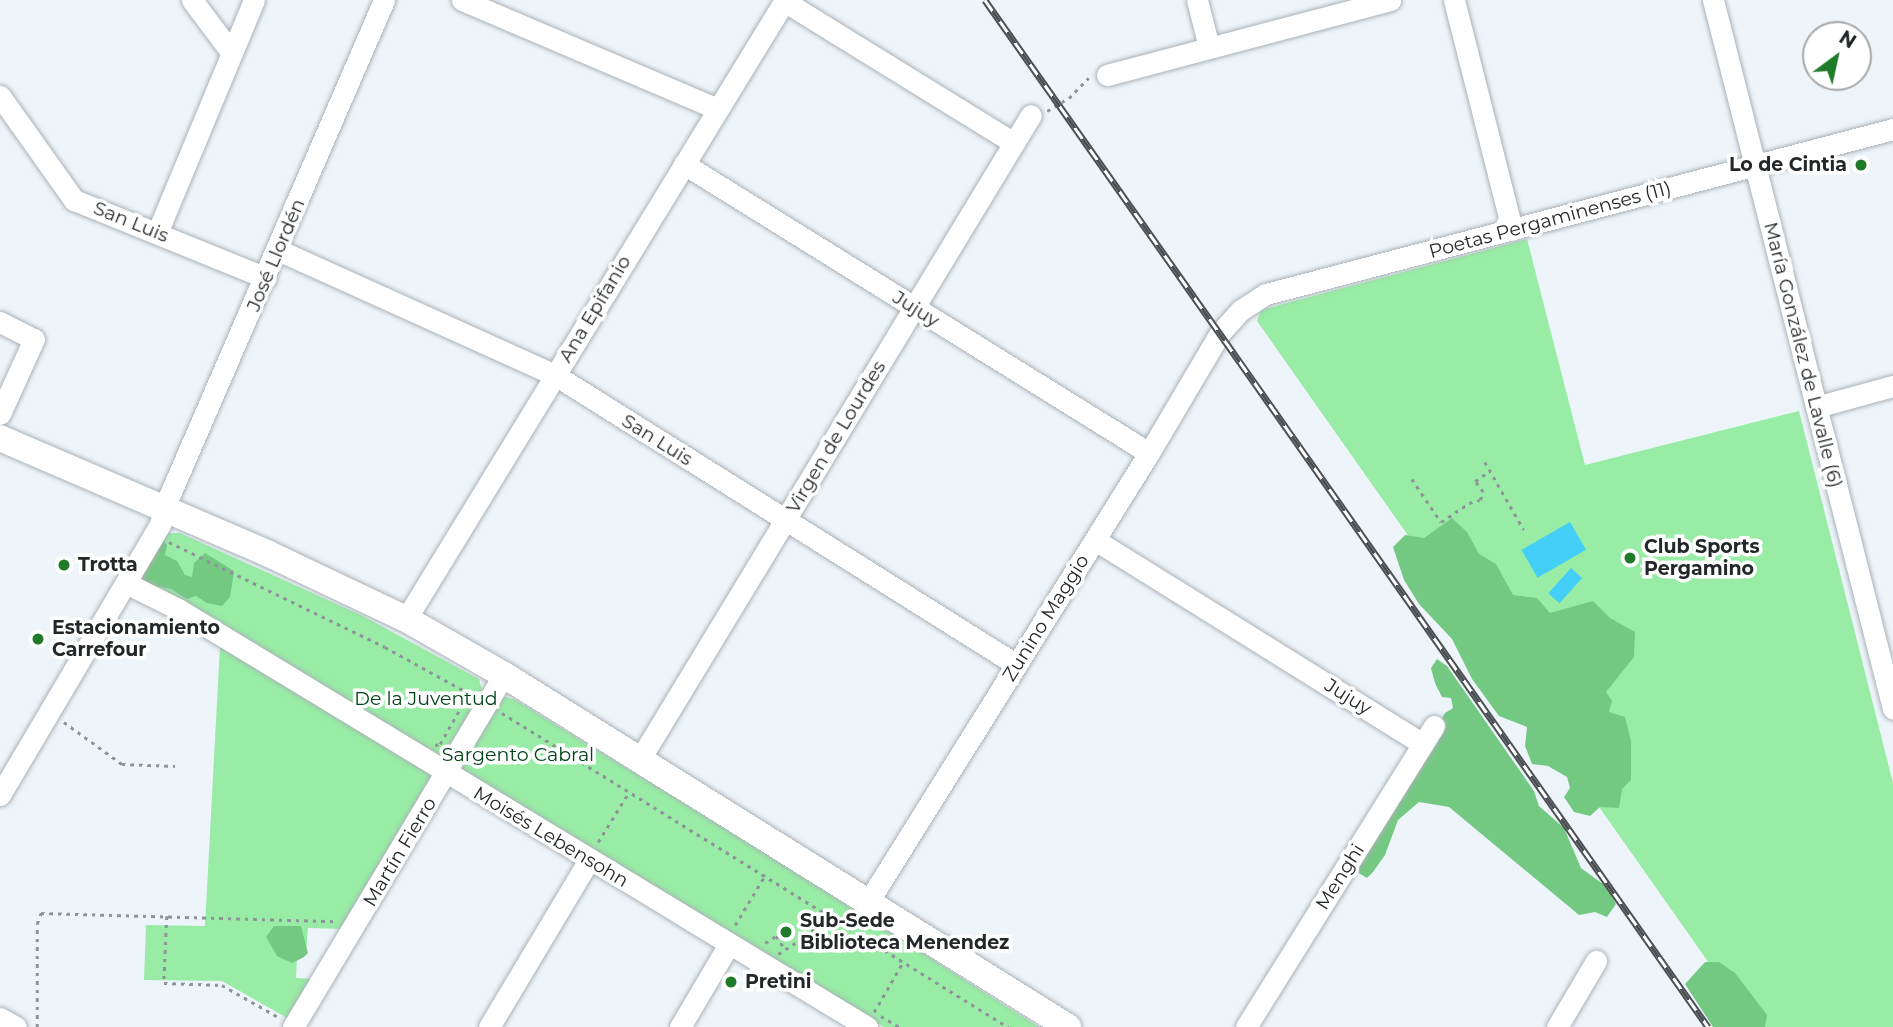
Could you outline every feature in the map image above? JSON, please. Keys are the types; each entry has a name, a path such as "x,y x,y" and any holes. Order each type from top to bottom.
{"main road":[{"path":"0,438 160,520 328,581 406,619 504,675 640,759 1061,1025"}],"street":[{"path":"192,0 231,52"},
{"path":"157,233 254,0"},
{"name":"José Llordén","path":"0,795 8,763 49,713 160,520 384,0"},
{"path":"462,0 718,109"},
{"path":"1197,0 1209,47"},
{"path":"1107,75 1390,0"},
{"path":"1454,0 1512,229"},
{"name":"María González de Lavalle (6)","path":"1713,0 1816,407 1885,646 1893,709"},
{"path":"784,1 1014,143"},
{"name":"Ana Epifanio","path":"406,619 784,1"},
{"name":"San Luis","path":"0,96 74,200 266,278"},
{"name":"Virgen de Lourdes","path":"640,759 1031,115"},
{"name":"Poetas Pergaminenses (11)","path":"1220,333 1241,310 1266,294 1893,129"},
{"name":"Jujuy","path":"684,164 1149,453"},
{"name":"San Luis","path":"278,250 555,375 1017,666"},
{"path":"0,323 34,340 0,414"},
{"name":"Zunino Maggio","path":"869,902 1149,453 1220,333"},
{"path":"1816,407 1893,386"},
{"name":"Jujuy","path":"1095,540 1428,735"},
{"name":"Moisés Lebensohn","path":"126,583 178,609 589,860 732,936 870,1019"},
{"name":"Martín Fierro","path":"293,1027 447,774 478,698 504,675"},
{"name":"Menghi","path":"1246,1027 1428,735"},
{"path":"489,1027 589,860"},
{"path":"680,1027 732,936"},
{"path":"1557,1027 1596,961"},
{"path":"0,1018 16,1027"}],"path":[{"path":"1031,115 1050,110 1091,76 1107,75"},
{"path":"1485,462 1524,530"},
{"path":"1412,480 1441,522 1469,503 1479,500 1483,492 1475,481 1490,471"},
{"path":"160,520 165,540 385,647 478,698 1007,1027"},
{"path":"430,747 440,744 478,698"},
{"path":"49,713 78,730 122,764 175,766"},
{"path":"589,860 629,792"},
{"path":"732,936 765,876"},
{"path":"37,1027 37,924 41,913 357,921"},
{"path":"777,954 812,932 824,913"},
{"path":"167,916 164,983 222,985 293,1027"},
{"path":"870,1019 903,962"}],"green space":[{"name":"Club Sports Pergamino","path":"1527,239 1585,465 1799,411 1893,783 1893,1027 1754,1027 1257,321 1261,310"},
{"path":"1452,518 1467,532 1479,554 1496,564 1513,595 1537,598 1550,613 1593,601 1610,618 1635,632 1634,657 1606,692 1612,701 1609,712 1625,717 1631,741 1631,780 1622,789 1619,808 1600,807 1590,816 1574,812 1564,797 1570,788 1567,777 1548,766 1532,764 1525,746 1527,727 1499,716 1472,679 1452,639 1419,604 1404,580 1393,547 1405,535 1424,538"},
{"name":"De la Juventud","path":"180,533 361,615 479,679 483,694 446,755 439,756 144,582 142,578 163,536"},
{"path":"163,540 167,545 165,555 177,561 185,575 192,577 194,563 205,553 234,571 230,597 222,606 207,603 196,596 187,599 171,589 148,585 138,575"},
{"path":"220,646 429,773 431,777 343,929 308,928 306,952 297,958 296,978 314,979 289,1019 222,981 144,980 146,925 205,926"},
{"path":"1437,659 1447,666 1534,791 1539,806 1564,828 1581,868 1607,887 1616,904 1607,917 1595,912 1579,915 1449,807 1419,802 1398,820 1385,855 1373,872 1367,878 1354,870 1445,713 1453,708 1451,698 1442,697 1435,683 1431,668"},
{"name":"Sargento Cabral","path":"499,699 514,699 775,859 1039,1027 884,1027 467,778 460,767"},
{"path":"274,926 301,926 308,953 292,963 277,956 266,937"},
{"path":"1705,962 1719,962 1735,973 1767,1015 1765,1027 1713,1027 1685,984"}],"water":[{"path":"1570,522 1586,550 1538,578 1522,550"},
{"path":"1571,568 1582,578 1559,603 1548,593"}],"railway":[{"path":"985,0 1708,1027"}],"place":[{"name":"Lo de Cintia","path":"1861,165"},
{"name":"Club Sports Pergamino","path":"1630,558"},
{"name":"Trotta","path":"64,565"},
{"name":"Estacionamiento Carrefour","path":"38,639"},
{"name":"Sub-Sede Biblioteca Menendez","path":"786,932"},
{"name":"Pretini","path":"731,982"}]}
